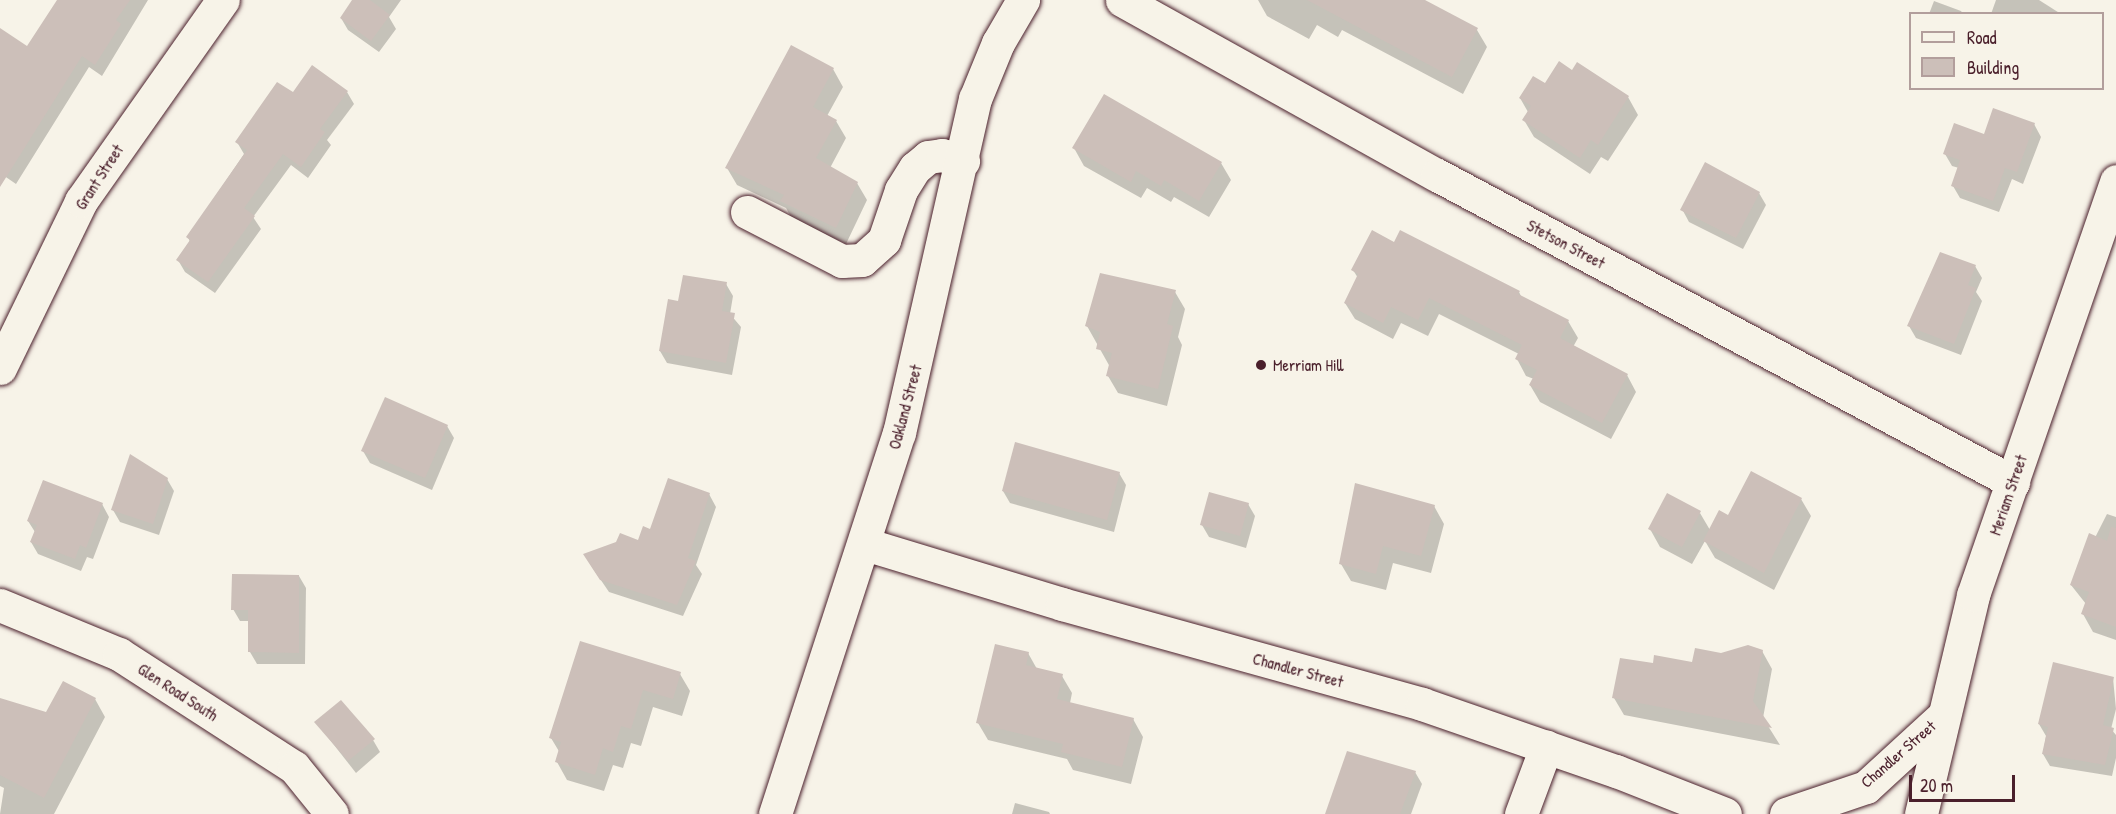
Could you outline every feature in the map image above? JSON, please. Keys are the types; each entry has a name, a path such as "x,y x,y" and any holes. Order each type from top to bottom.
{"street":[{"name":"Grant Street","path":"0,368 81,201 223,0"},
{"name":"Oakland Street","path":"775,814 865,544 899,433 963,161 975,99 998,43 1023,0"},
{"name":"Stetson Street","path":"1122,0 1437,175 2013,482"},
{"path":"747,212 842,261 862,260 884,240 901,190 915,168 928,157 942,155 963,161"},
{"name":"Meriam Street","path":"1921,814 1942,717 1973,595 2116,182"},
{"name":"Chandler Street","path":"865,544 1062,604 1422,704 1546,747 1725,814"},
{"name":"Glen Road South","path":"0,605 119,654 294,767 332,814"},
{"name":"Chandler Street","path":"1786,814 1866,787 1942,717"},
{"path":"1521,814 1546,747"}],"building":[{"path":"57,0 130,0 116,20 121,24 95,65 82,56 0,187 0,28 27,46"},
{"path":"352,0 370,0 390,15 371,41 340,18"},
{"path":"1307,0 1425,0 1478,28 1452,77"},
{"path":"791,45 834,68 813,107 837,120 816,158 858,182 836,228 780,201 784,195 725,168"},
{"path":"1559,61 1572,70 1577,62 1629,96 1598,145 1591,140 1580,158 1522,120 1531,106 1519,98 1533,76 1545,83"},
{"path":"312,65 348,91 320,129 325,132 301,167 283,154 244,208 255,216 208,282 176,260 190,240 186,237 247,150 235,142 277,82 293,92"},
{"path":"1104,94 1222,162 1199,201 1164,180 1161,186 1136,171 1131,182 1072,148"},
{"path":"1993,108 2035,123 2017,172 2005,168 1993,201 1951,186 1960,160 1943,154 1954,123 1984,134"},
{"path":"1705,162 1760,192 1736,238 1680,210"},
{"path":"1372,230 1394,242 1400,230 1520,291 1518,294 1569,320 1560,338 1628,374 1602,423 1529,385 1537,370 1515,359 1522,345 1429,298 1418,320 1391,307 1383,323 1344,303 1358,274 1351,270"},
{"path":"1940,252 1976,265 1968,285 1976,288 1954,344 1907,326"},
{"path":"1100,273 1176,290 1167,324 1173,326 1158,389 1106,376 1112,353 1096,349 1100,332 1085,326"},
{"path":"683,275 727,282 722,311 735,313 726,363 659,351 668,299 678,301"},
{"path":"385,397 448,425 425,478 361,451"},
{"path":"1015,442 1120,472 1107,520 1002,491"},
{"path":"130,454 168,478 153,524 111,510"},
{"path":"1751,471 1802,498 1764,573 1703,541 1719,510 1728,515"},
{"path":"668,478 710,493 688,558 696,561 677,605 600,580 583,554 616,542 620,533 638,540 643,526 650,529"},
{"path":"43,480 103,503 86,548 80,545 75,559 30,542 37,525 27,521"},
{"path":"1355,483 1435,505 1421,556 1383,546 1376,574 1339,564"},
{"path":"1209,492 1249,503 1240,536 1200,525"},
{"path":"1667,493 1701,511 1682,547 1648,529"},
{"path":"2111,527 2116,528 2116,627 2081,614 2089,592 2070,585 2089,533 2107,541"},
{"path":"232,574 299,575 299,653 248,652 248,610 231,610"},
{"path":"580,641 681,672 673,699 643,690 631,729 621,726 613,752 603,748 595,775 555,762 561,742 549,738"},
{"path":"995,644 1029,652 1026,665 1063,674 1057,699 1134,718 1122,767 1061,752 1063,744 976,723"},
{"path":"1748,645 1763,650 1753,701 1772,728 1612,698 1620,658 1653,663 1654,655 1692,662 1695,648 1721,653"},
{"path":"2053,662 2114,677 2103,725 2114,728 2105,765 2042,754 2048,727 2038,724"},
{"path":"63,681 96,698 44,798 0,775 0,698 46,712"},
{"path":"341,700 375,739 348,761 314,722"},
{"path":"1347,751 1416,771 1400,814 1325,814"}],"place":[{"name":"Merriam Hill","path":"1261,365"}]}
